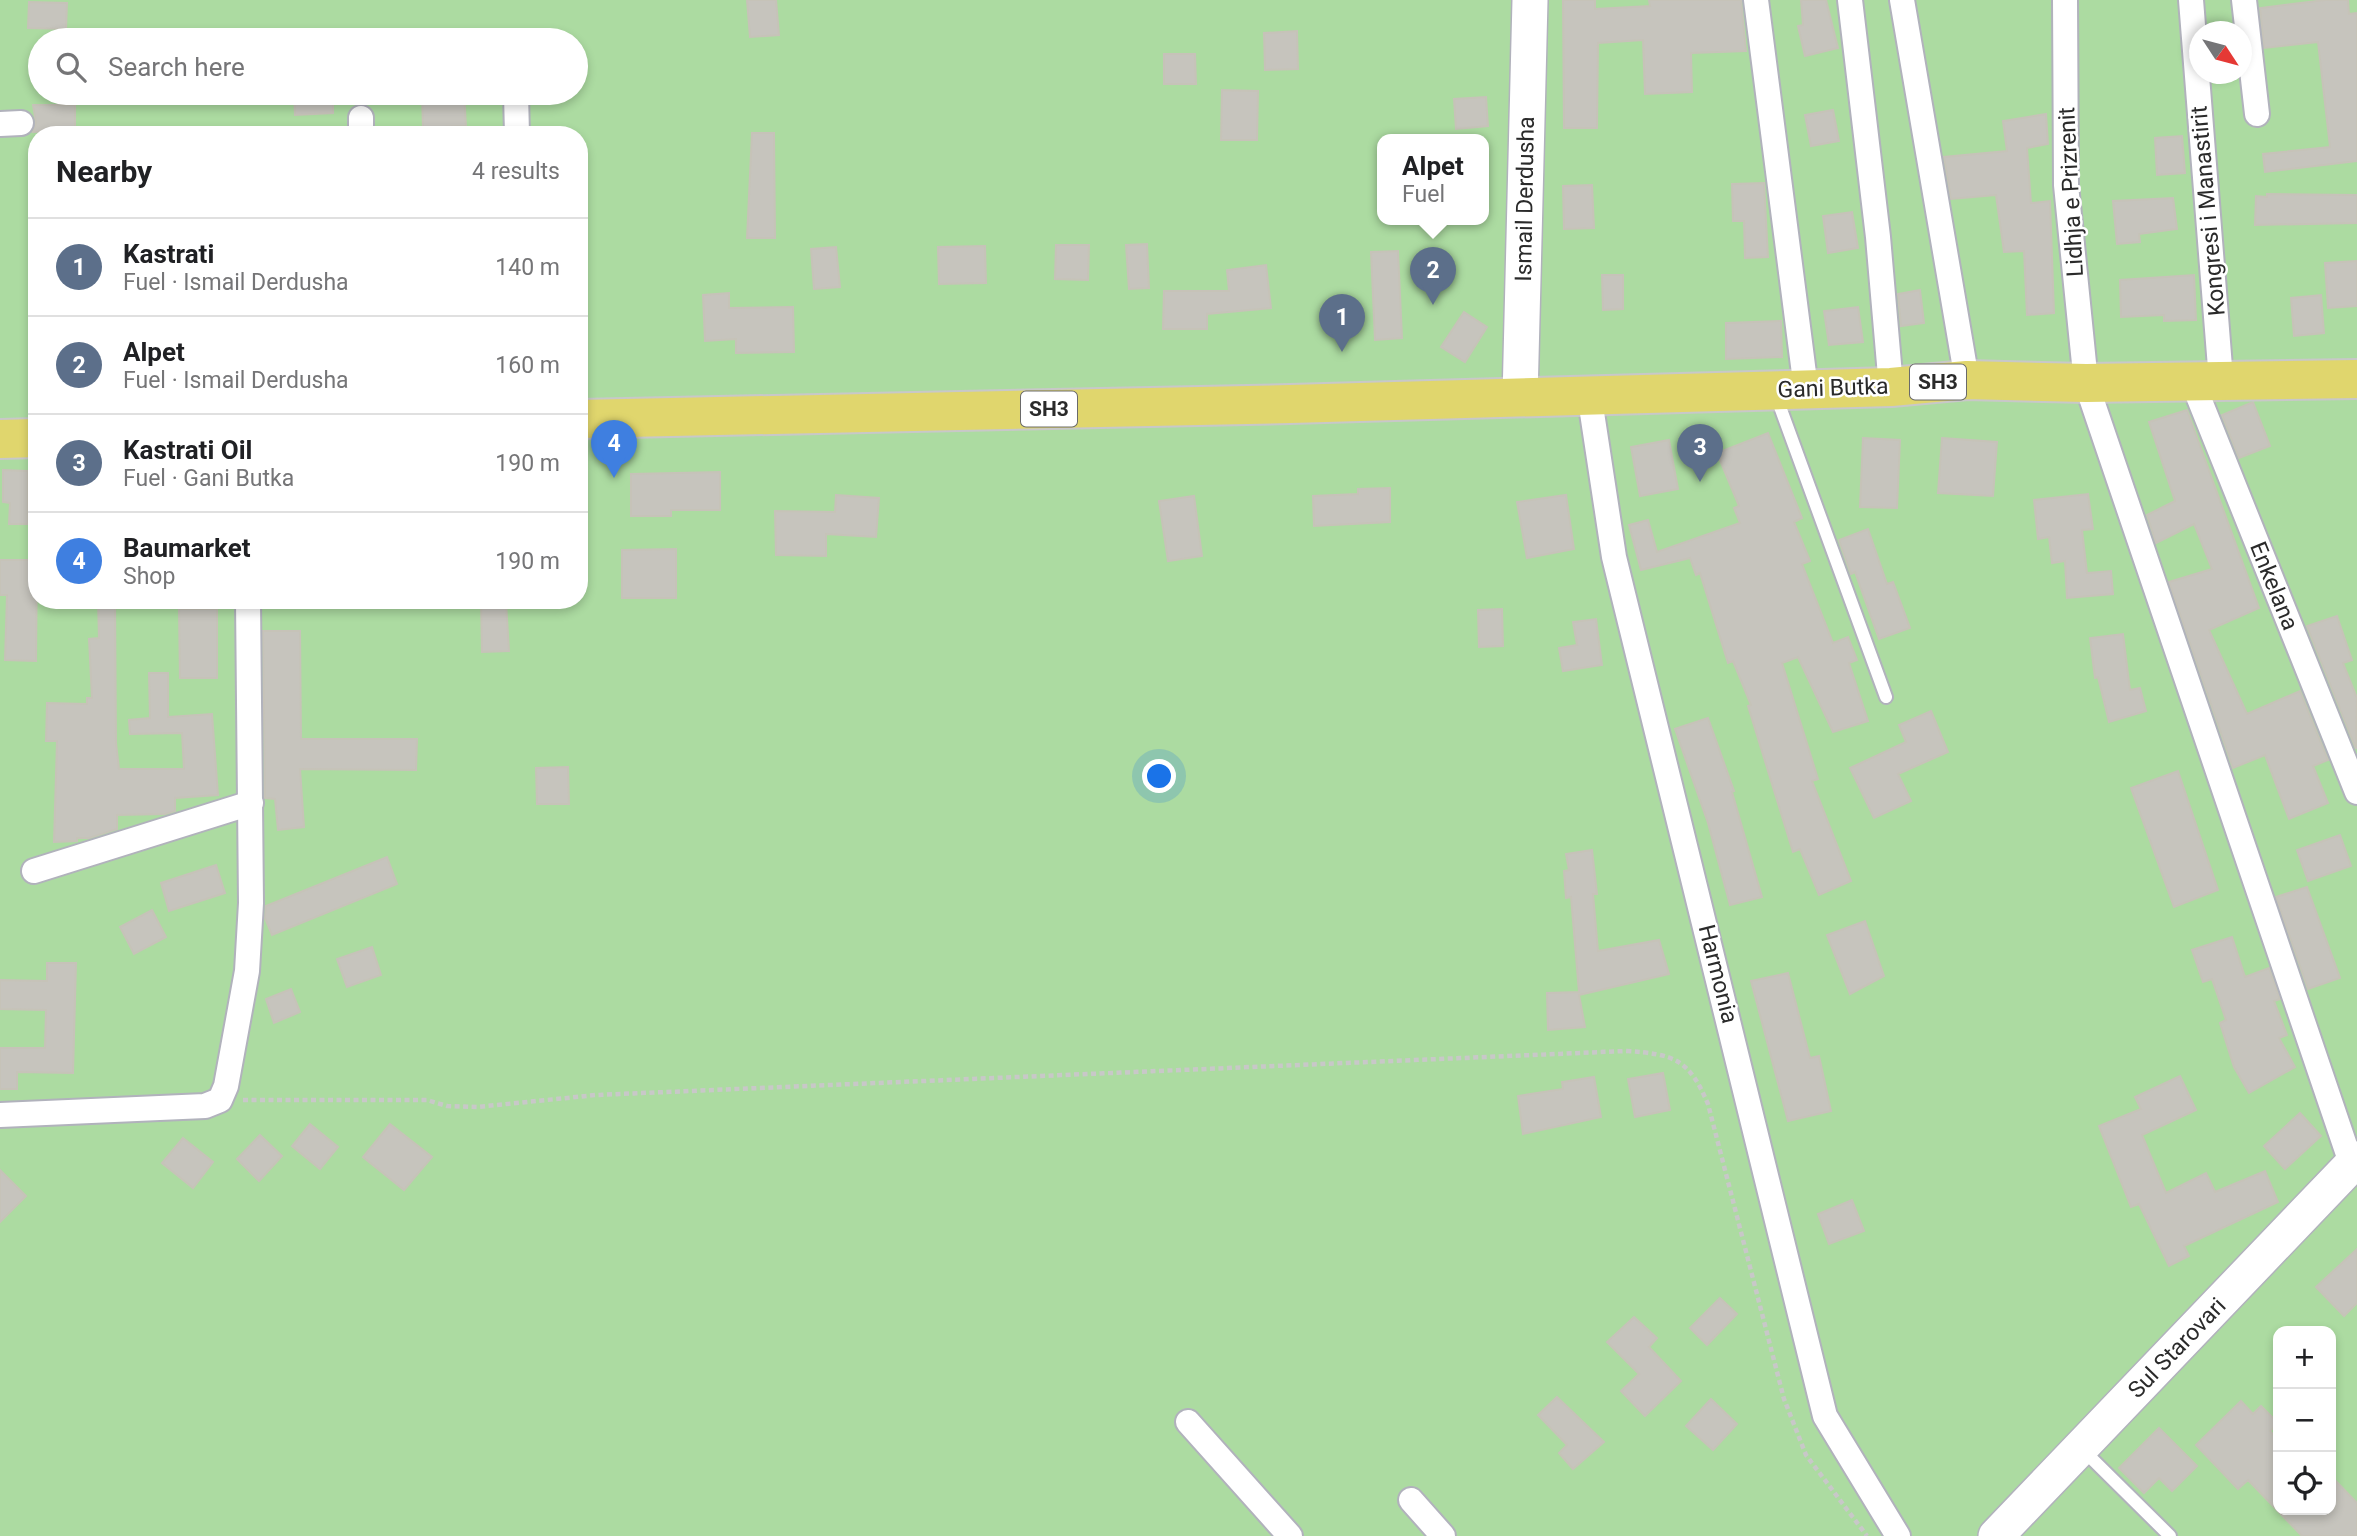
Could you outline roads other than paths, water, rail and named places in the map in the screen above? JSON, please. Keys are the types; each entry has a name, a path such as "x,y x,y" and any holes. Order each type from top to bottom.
{"main road":[{"name":"Ismail Derdusha","path":"1520,398 1530,0"},
{"name":"Gani Butka","path":"1520,398 1589,393 1891,387 1967,380 2086,383 2357,379"},
{"name":"SH3","path":"588,419 1520,398"},
{"path":"0,439 28,439"},
{"name":"Sul Starovari","path":"1996,1536 2355,1166"}],"street":[{"path":"1756,0 1790,390"},
{"path":"1850,0 1878,237 1891,387"},
{"path":"1902,0 1967,380"},
{"name":"Lidhja e Prizrenit","path":"2065,0 2066,185 2086,383 2355,1166"},
{"name":"Kongresi i Manastirit","path":"2191,0 2207,380"},
{"path":"2244,0 2257,114"},
{"path":"516,105 517,126"},
{"name":"Enkelana","path":"2207,380 2357,792"},
{"name":"Harmonia","path":"1589,393 1614,557 1825,1416 1898,1536"},
{"path":"0,1115 205,1106 220,1100 226,1086 247,971 251,803 248,609"},
{"path":"34,871 251,803"},
{"path":"1188,1422 1290,1536"},
{"path":"1411,1500 1443,1536"}],"lane":[{"path":"1790,390 1886,697"},
{"path":"2081,1447 2171,1536"}],"place":[{"name":"Alpet","path":"1433,305"},
{"name":"Kastrati","path":"1342,352"},
{"name":"Baumarket","path":"614,478"},
{"name":"Kastrati Oil","path":"1700,482"}]}
